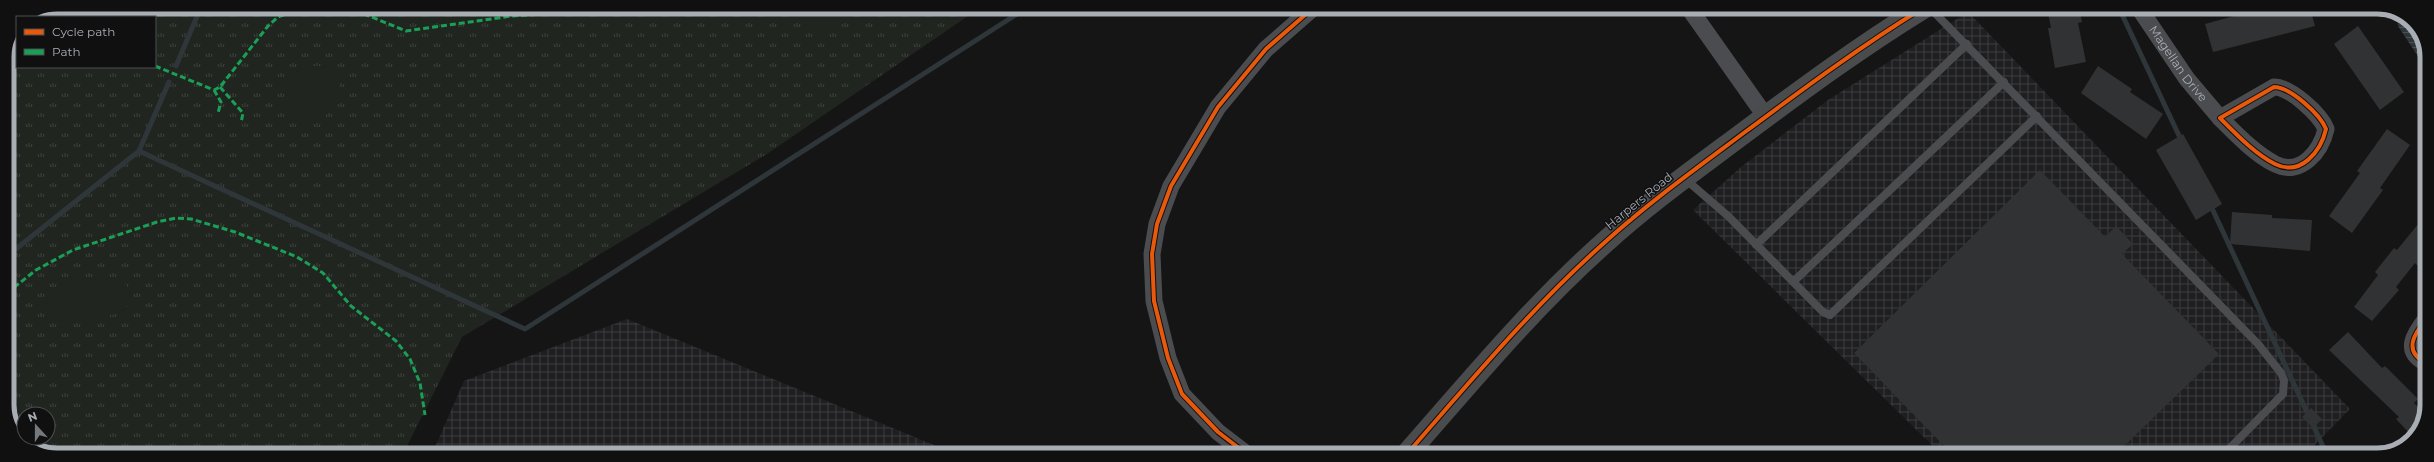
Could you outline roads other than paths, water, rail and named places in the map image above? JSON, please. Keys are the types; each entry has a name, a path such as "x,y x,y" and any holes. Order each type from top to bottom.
{"street":[{"path":"1240,448 1218,432 1182,394 1168,358 1154,301 1152,254 1157,224 1171,186 1218,107 1266,49 1306,14"},
{"path":"1693,14 1766,117"},
{"name":"Harpers Road","path":"1412,448 1539,306 1604,243 1684,178 1766,117 1888,29 1913,14"},
{"name":"Magellan Drive","path":"2143,14 2187,79 2220,118 2239,137 2276,164 2287,167 2299,165 2310,160 2318,151 2326,128 2323,121 2282,87 2274,87 2220,118"},
{"path":"2420,326 2414,334 2412,342 2414,350 2420,356"}],"lane":[{"path":"1936,14 2226,311 2281,373 2284,380 2283,394 2230,448"},
{"path":"1756,245 1967,44"},
{"path":"1793,282 2004,82"},
{"path":"1684,178 1728,216 1823,312 1830,315 2037,116"}],"waterway":[{"path":"176,66 198,14"},
{"path":"139,151 525,329 1017,14"},
{"path":"2122,14 2182,142"},
{"path":"14,250 139,151 169,82"},
{"path":"2210,204 2324,448"}]}
